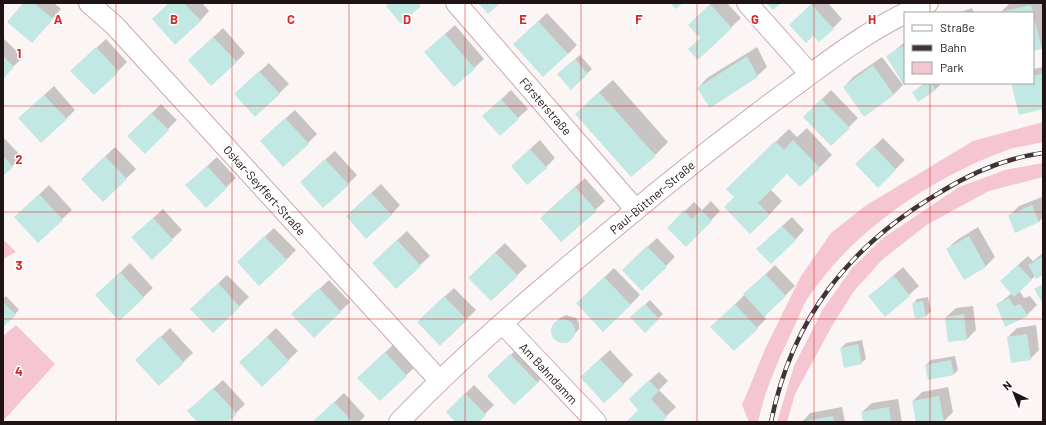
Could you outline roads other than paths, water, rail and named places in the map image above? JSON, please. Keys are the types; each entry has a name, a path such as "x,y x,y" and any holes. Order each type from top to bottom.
{"street":[{"name":"Oskar-Seyffert-Straße","path":"89,3 115,26 439,380"},
{"name":"Försterstraße","path":"456,3 636,210"},
{"path":"747,3 810,74"},
{"name":"Paul-Büttner-Straße","path":"906,12 928,3"},
{"name":"Paul-Büttner-Straße","path":"399,422 439,380 636,210 719,141 854,42 904,13"},
{"name":"Am Bahndamm","path":"503,324 596,422"}],"railway":[{"path":"771,422 781,384 793,350 810,318 829,288 852,261 878,237 907,214 951,186 989,167 1029,155 1043,153"}]}
